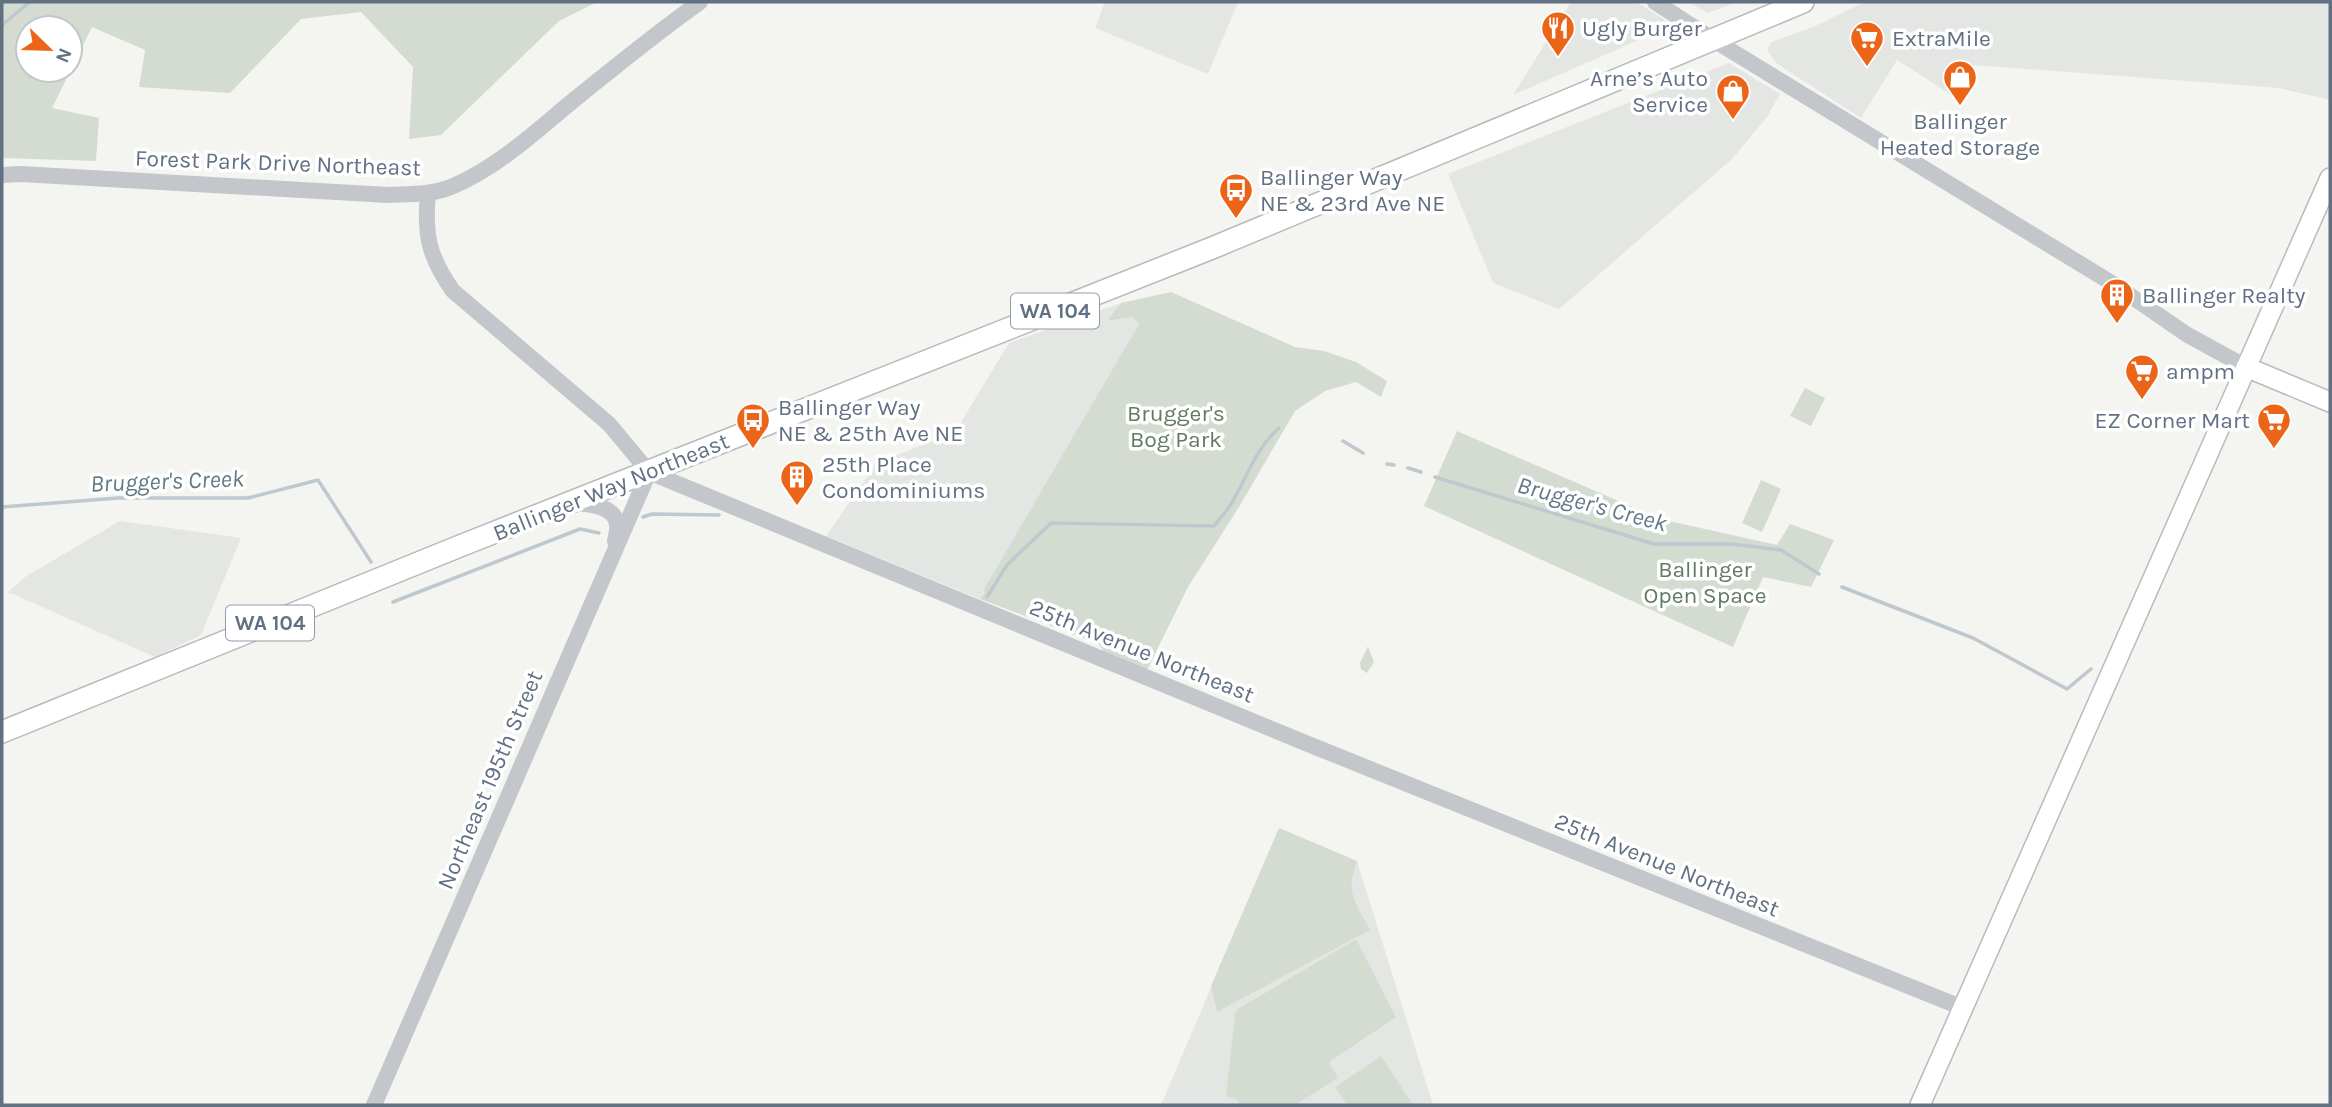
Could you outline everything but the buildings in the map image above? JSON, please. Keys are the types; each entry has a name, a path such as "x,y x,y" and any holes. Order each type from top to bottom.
{"main road":[{"name":"Ballinger Way Northeast","path":"2,732 1203,252 1803,2"},
{"path":"1920,1105 2330,178"},
{"path":"2246,367 2330,402"}],"street":[{"name":"Forest Park Drive Northeast","path":"2,175 388,195 428,194 474,175 522,145 630,54 700,2"},
{"path":"1655,2 2115,285 2186,334 2246,367"},
{"name":"25th Avenue Northeast","path":"428,194 425,223 431,251 440,273 453,291 608,424 649,472 1338,757 1963,1008"},
{"name":"Northeast 195th Street","path":"373,1105 649,472"},
{"path":"572,502 595,504 613,514 617,523 614,551"}],"shaded area":[{"path":"1105,2 1238,2 1208,74 1095,28"},
{"path":"1571,2 1636,2 1673,25 1513,95"},
{"path":"1688,2 1737,2 1708,13"},
{"path":"1865,2 2330,2 2330,100 2279,88 1974,65 1953,96 1897,60 1861,118 1776,63 1767,50 1771,42 1811,28"},
{"path":"1729,63 1780,94 1767,117 1733,158 1559,309 1493,283 1448,174"},
{"path":"1121,303 1107,321 1132,317 1139,324 980,599 826,536 877,463 955,432 1009,343"},
{"path":"120,521 241,538 201,635 155,657 8,592 25,577"},
{"path":"1279,828 1357,861 1433,1105 1161,1105"}],"green space":[{"path":"2,2 597,2 559,21 441,135 409,139 413,67 361,12 301,19 230,93 139,87 145,50 92,27 84,43 84,14 14,14 14,84 64,84 52,108 99,118 96,161 2,158"},
{"name":"Brugger's Bog Park","path":"1171,292 1295,347 1324,351 1356,362 1387,381 1381,397 1356,382 1325,391 1295,411 1188,587 1147,670 1105,654 1099,644 980,599 1139,324 1132,317 1107,321 1121,303"},
{"path":"1805,388 1825,398 1811,426 1790,416"},
{"name":"Ballinger Open Space","path":"1457,431 1660,519 1777,545 1790,524 1834,540 1811,587 1763,577 1733,647 1424,506"},
{"path":"1761,480 1781,489 1762,532 1742,523"},
{"path":"1368,646 1374,662 1367,673 1361,669 1360,663"},
{"path":"1279,828 1357,861 1352,881 1353,897 1370,930 1217,1012 1211,986"},
{"path":"1356,939 1396,1017 1329,1062 1338,1078 1295,1105 1240,1105 1236,1099 1226,1096 1235,1014 1238,1009"},
{"path":"1381,1056 1413,1105 1347,1105 1335,1087"}],"waterway":[{"path":"2,25 30,2"},
{"name":"Brugger's Creek","path":"987,597 1007,565 1051,523 1214,526 1232,503 1259,452 1279,428"},
{"name":"Brugger's Creek","path":"1343,441 1363,453"},
{"name":"Brugger's Creek","path":"1387,464 1394,465"},
{"name":"Brugger's Creek","path":"1408,468 1421,472"},
{"name":"Brugger's Creek","path":"1435,477 1654,544 1732,544 1781,550 1819,574"},
{"name":"Brugger's Creek","path":"2,507 118,498 248,498 318,480 371,562"},
{"name":"Brugger's Creek","path":"643,517 652,514 719,515"},
{"name":"Brugger's Creek","path":"393,602 580,529 599,533"},
{"name":"Brugger's Creek","path":"1842,587 1973,638 2067,689 2091,669"}],"place":[{"name":"Ugly Burger","path":"1558,58"},
{"name":"ExtraMile","path":"1867,68"},
{"name":"Ballinger Heated Storage","path":"1960,107"},
{"name":"Arne’s Auto Service","path":"1733,121"},
{"name":"Ballinger Way NE & 23rd Ave NE","path":"1236,220"},
{"name":"Ballinger Realty","path":"2117,325"},
{"name":"ampm","path":"2142,401"},
{"name":"Ballinger Way NE & 25th Ave NE","path":"753,450"},
{"name":"EZ Corner Mart","path":"2274,450"},
{"name":"25th Place Condominiums","path":"797,507"}]}
